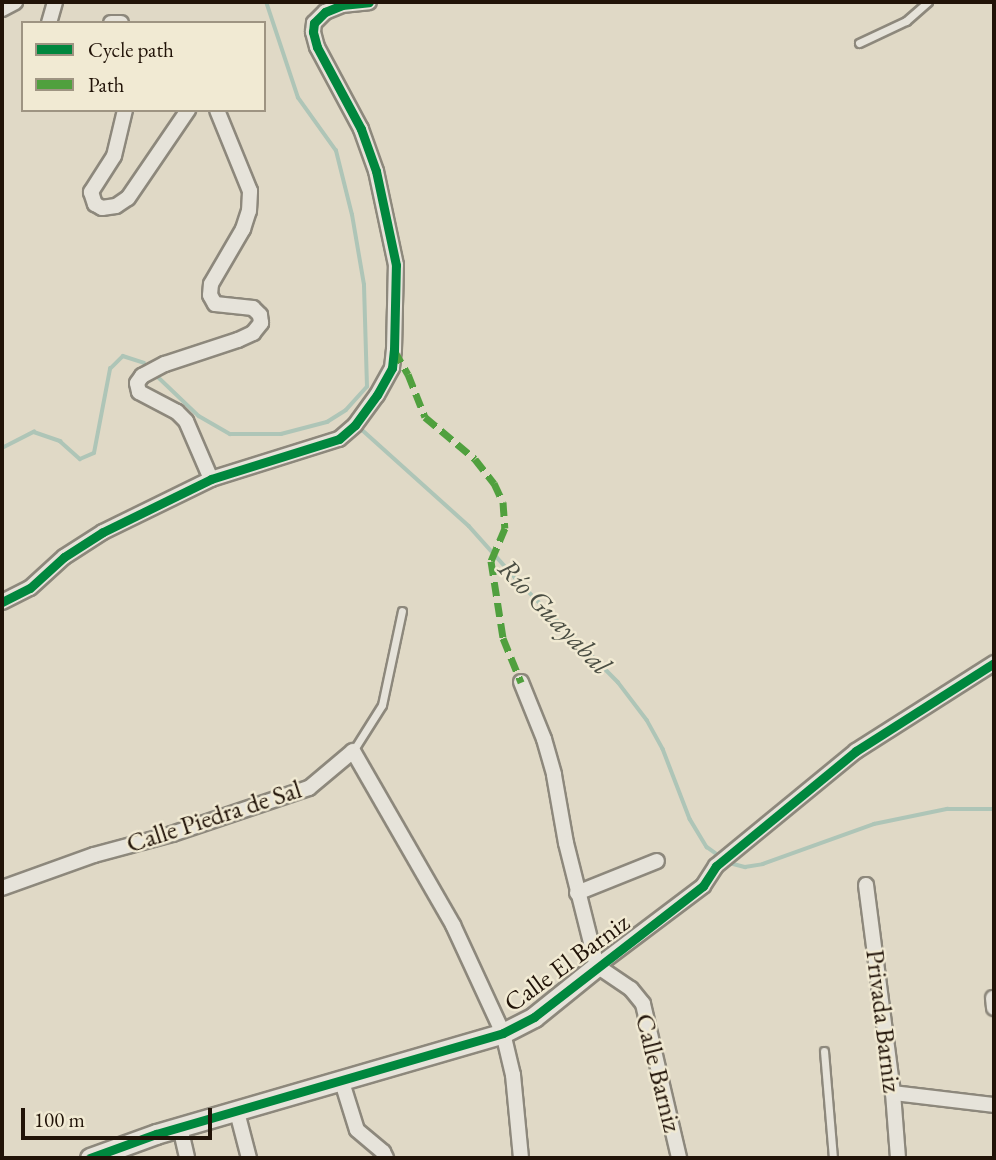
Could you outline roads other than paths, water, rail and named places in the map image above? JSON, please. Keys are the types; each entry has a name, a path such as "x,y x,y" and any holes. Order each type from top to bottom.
{"street":[{"path":"2,9 15,2"},
{"path":"50,21 55,2"},
{"path":"2,602 30,588 64,557 103,532 211,479 339,439 356,424 391,368 396,328 396,265 376,171 360,130 317,47 313,32 314,23 325,12 342,5 369,2"},
{"path":"125,112 114,156 91,192 94,204 102,208 116,206 128,198 187,112"},
{"path":"211,479 186,421 177,412 139,392 137,383 142,376 165,363 239,340 253,333 261,323 260,315 253,308 215,304 210,295 211,284 243,229 249,211 250,191 218,112"},
{"name":"Calle El Barniz","path":"90,1158 180,1127 503,1033 534,1017 703,886 716,866 856,751 994,663"},
{"path":"521,681 544,739 554,775 578,893 597,966"},
{"path":"353,751 453,925 503,1033 513,1075 521,1158"},
{"name":"Calle Piedra de Sal","path":"2,888 94,855 172,835 309,788 353,751"},
{"path":"578,893 657,861"},
{"name":"Privada Barniz","path":"866,885 893,1093 898,1158"},
{"name":"Calle Barniz","path":"597,966 631,989 643,1004 679,1158"},
{"path":"341,1079 357,1129 383,1152 386,1158"},
{"path":"893,1093 994,1105"},
{"path":"237,1112 249,1158"},
{"path":"180,1127 187,1158"}],"lane":[{"path":"859,43 906,21 928,2"},
{"path":"353,751 382,705 402,611"},
{"path":"824,1051 833,1158"}],"waterway":[{"path":"154,373 199,416 230,434 281,434 327,422 346,410 367,387 364,285 352,215 336,151 298,98 266,2"},
{"path":"2,448 34,432 60,441 80,459 94,453 110,369 123,356 144,363"},
{"name":"Río Guayabal","path":"358,426 469,526 519,582 618,682 647,720 663,749 690,819 707,847 718,855"},
{"name":"Río Guayabal","path":"726,862 745,867 763,864 874,824 947,809 994,809"}]}
